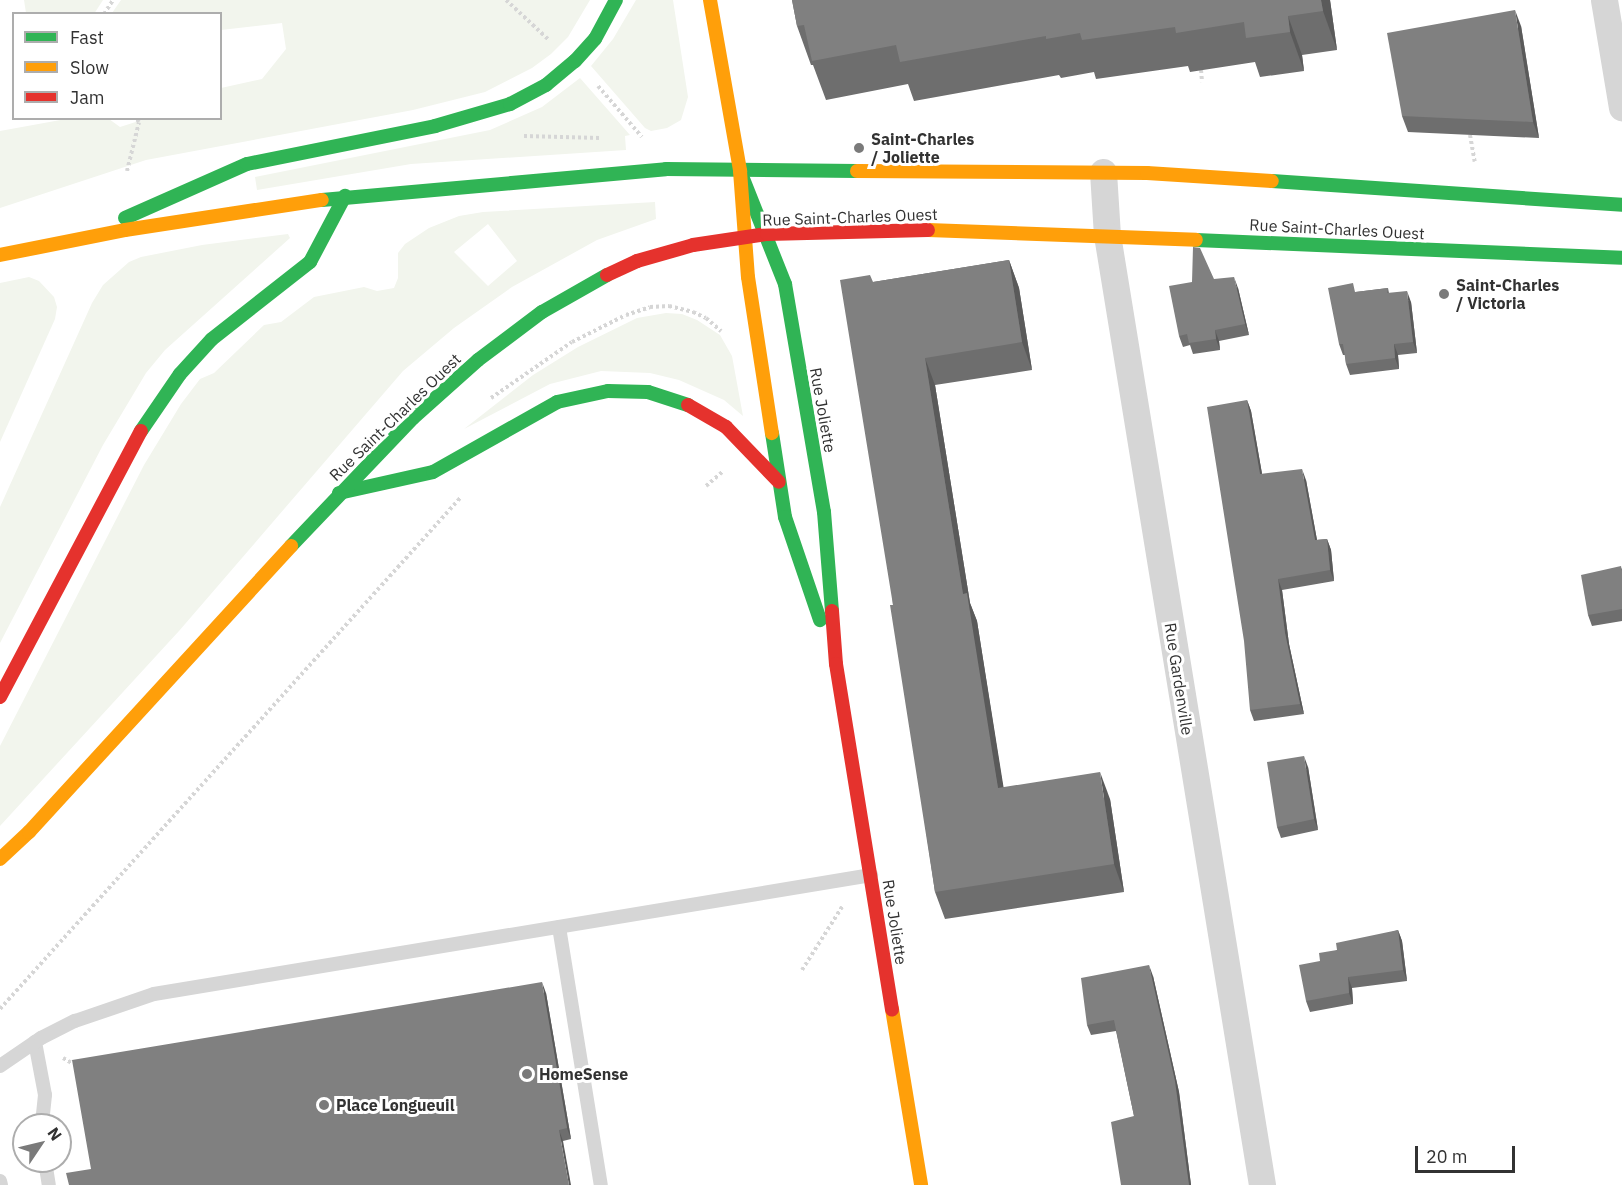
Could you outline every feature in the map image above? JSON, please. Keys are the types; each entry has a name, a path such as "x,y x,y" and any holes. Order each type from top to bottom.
{"main road":[{"path":"77,239 247,164 435,126 510,104 546,85 575,61 595,39 616,0"},
{"name":"Rue Joliette","path":"710,0 740,171 748,277 785,517 836,664"},
{"path":"0,255 77,239 269,206 345,196 636,171 1104,172 1622,205"},
{"name":"Rue Joliette","path":"740,171 785,284 824,512 836,664 921,1185"},
{"path":"0,697 106,492 152,412 180,374 212,339 310,262 345,196"},
{"name":"Rue Saint-Charles Ouest","path":"0,859 29,832 339,493 458,377 542,312 595,280 637,261 693,244 767,234 975,230 1622,258"},
{"path":"339,493 433,472 549,406 572,397 608,391 648,392 697,408 726,427 779,482"},
{"path":"0,872 29,832"}],"street":[{"path":"1604,0 1622,108"},
{"name":"Rue Gardenville","path":"1104,172 1107,235 1262,1185"}],"lane":[{"path":"0,1065 35,1042 75,1021 154,994 871,875"},
{"path":"559,927 601,1185"},
{"path":"35,1042 45,1095 43,1113"}],"path":[{"path":"506,0 551,42"},
{"path":"1201,70 1202,82"},
{"path":"593,81 648,143"},
{"path":"127,171 139,122 138,120"},
{"path":"1470,135 1476,172"},
{"path":"482,405 572,342 616,320 650,307 669,306 693,312 706,318 724,333"},
{"path":"706,486 729,466"},
{"path":"0,1009 464,491"},
{"path":"802,970 843,903"}],"shaded area":[{"path":"24,0 103,0 95,12 26,12"},
{"path":"121,0 590,0 568,37 551,54 532,68 485,92 413,110 146,160 0,208 0,131 60,120 110,120 120,127 142,120 222,120 222,88 262,79 286,49 282,23 222,30 222,12 113,12"},
{"path":"636,0 673,0 688,97 681,120 667,128 651,131 645,128 591,66 613,39"},
{"path":"580,78 630,135 625,136 626,150 411,164 257,190 255,177 490,130 542,107"},
{"path":"655,202 656,219 597,240 512,287 454,328 403,371 179,631 0,826 0,746 144,465 181,404 200,379 214,373 264,325 281,322 314,297 364,287 377,291 394,288 398,278 398,253 405,244 429,228 459,216 483,212","holes":["488,224 517,261 488,286 454,252"]},
{"path":"288,234 290,238 165,350 146,373 103,445 0,643 0,507 92,303 103,285 129,262 141,257 202,245"},
{"path":"29,277 39,281 54,297 57,307 55,319 0,442 0,283"},
{"path":"666,313 682,314 697,320 720,335 732,356 743,416 724,400 679,380 650,373 601,371 550,384 464,429 533,375 578,347 637,318"}],"building":[{"path":"792,0 1321,0 1323,11 1288,16 1290,32 1246,38 1244,22 1176,33 1175,27 1082,40 1080,33 1046,39 1046,36 900,62 896,45 812,61 804,25 797,26"},
{"path":"1515,10 1533,122 1402,116 1387,33"},
{"path":"1193,247 1200,248 1214,279 1234,277 1245,324 1215,330 1216,339 1189,343 1187,334 1179,336 1169,286 1192,282"},
{"path":"1009,260 1022,342 925,358 963,594 967,593 998,788 1100,772 1114,864 935,892 890,605 893,605 840,280 870,275 873,282"},
{"path":"1353,283 1355,292 1388,288 1387,293 1407,291 1413,342 1394,344 1395,358 1346,364 1343,344 1339,344 1328,288"},
{"path":"1247,400 1260,474 1302,469 1315,540 1327,539 1330,570 1278,579 1285,633 1300,704 1250,710 1244,641 1207,407"},
{"path":"1621,566 1622,609 1588,615 1581,575"},
{"path":"1304,756 1314,819 1277,827 1267,762"},
{"path":"1398,930 1403,970 1348,977 1349,993 1306,1001 1299,965 1320,961 1319,953 1337,950 1336,943"},
{"path":"1149,965 1175,1081 1189,1185 1121,1185 1111,1122 1134,1116 1114,1020 1087,1025 1081,978"},
{"name":"Place Longueuil","path":"542,982 567,1128 559,1130 569,1185 69,1185 66,1173 91,1169 72,1060"}],"traffic: fast":[{"path":"125,218 247,164 435,126 510,104 546,85 575,61 595,39 616,0"},
{"path":"322,200 666,169 857,171"},
{"path":"740,171 785,284 824,512 832,611"},
{"path":"1272,181 1622,205"},
{"path":"141,431 180,374 212,339 310,262 345,196"},
{"path":"1196,240 1622,258"},
{"path":"291,546 413,418 478,360 542,312 607,275"},
{"path":"339,493 433,472 557,402 608,391 648,392 688,405"},
{"path":"772,433 785,517 820,620"}],"traffic: slow":[{"path":"710,0 740,171 748,277 772,433"},
{"path":"857,171 1147,173 1272,181"},
{"path":"0,255 125,230 322,200"},
{"path":"928,230 1196,240"},
{"path":"0,859 29,832 291,546"},
{"path":"892,1009 921,1185"}],"traffic: jam":[{"path":"607,275 637,261 693,245 767,234 928,230"},
{"path":"688,405 726,427 779,482"},
{"path":"0,697 141,431"},
{"path":"832,611 836,664 892,1009"}],"place":[{"name":"Saint-Charles / Joliette","path":"859,148"},
{"name":"Saint-Charles / Victoria","path":"1444,294"},
{"name":"HomeSense","path":"527,1074"},
{"name":"Place Longueuil","path":"324,1105"}]}
